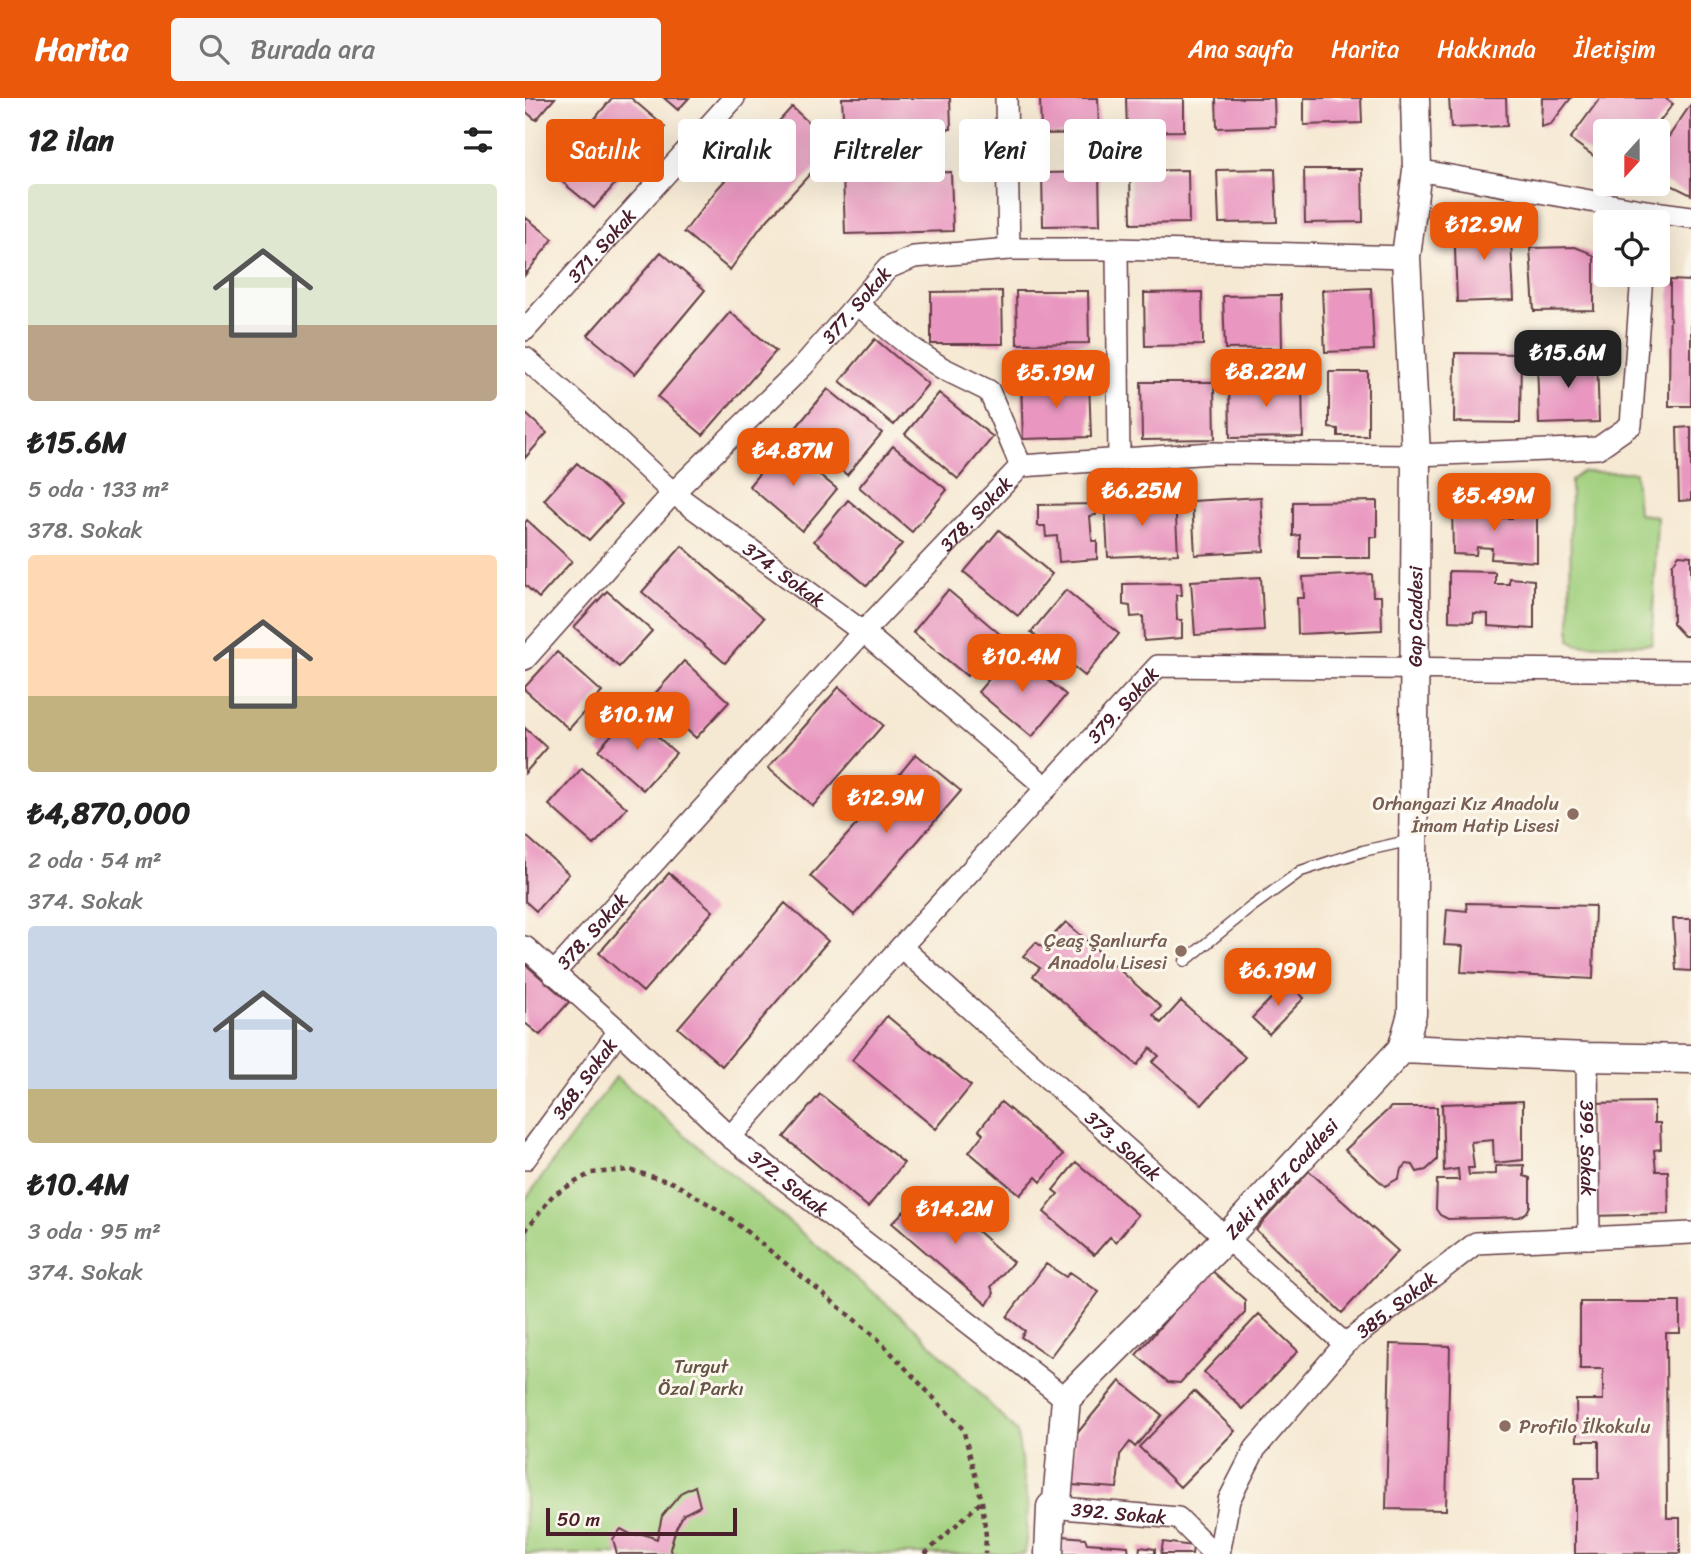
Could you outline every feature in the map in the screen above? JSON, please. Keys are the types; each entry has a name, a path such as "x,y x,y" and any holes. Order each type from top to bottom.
{"street":[{"name":"371. Sokak","path":"525,330 734,98"},
{"path":"1006,98 1009,249"},
{"name":"Gap Caddesi","path":"1402,1049 1412,1014 1416,455 1406,257 1417,170 1415,98"},
{"path":"1417,170 1612,210"},
{"path":"1670,217 1691,217"},
{"path":"1117,248 1119,460"},
{"name":"377. Sokak","path":"525,659 673,493 803,366 888,268 914,257 1009,249 1117,248 1406,257"},
{"name":"378. Sokak","path":"553,974 863,632 1021,466 1212,453 1416,455 1598,448 1631,425 1641,287"},
{"path":"857,304 942,368 989,391 1021,466"},
{"name":"374. Sokak","path":"525,358 582,407 673,493 863,632 1047,788"},
{"name":"379. Sokak","path":"730,1137 1158,666 1691,671"},
{"name":"372. Sokak","path":"525,947 730,1137 1066,1399"},
{"name":"373. Sokak","path":"901,947 1345,1345"},
{"name":"368. Sokak","path":"525,1159 618,1031"},
{"path":"1402,1049 1691,1059"},
{"name":"Zeki Hafız Caddesi","path":"1066,1399 1226,1238 1402,1049"},
{"name":"399. Sokak","path":"1587,1057 1589,1238"},
{"name":"385. Sokak","path":"1217,1554 1229,1500 1255,1449 1345,1345 1476,1243 1691,1233"},
{"path":"1049,1554 1051,1507 1057,1502 1066,1399"},
{"name":"392. Sokak","path":"1051,1507 1178,1518 1217,1554"}],"lane":[{"path":"1185,961 1301,871 1363,850 1414,840"}],"path":[{"path":"525,1231 553,1195 591,1173 630,1170 674,1183 725,1214 877,1338 963,1429 982,1501 985,1554"},
{"path":"925,1554 982,1501"}],"green space":[{"path":"1582,472 1635,472 1638,514 1657,516 1652,644 1578,645 1570,640 1571,480"},
{"name":"Turgut Özal Parkı","path":"616,1077 915,1328 1017,1432 1028,1507 1025,1554 525,1554 525,1200"}],"building":[{"path":"525,98 555,98 536,120 525,111"},
{"path":"612,98 631,98 656,119 594,119"},
{"path":"664,98 689,98 678,110"},
{"path":"842,98 950,98 951,129 945,129 945,119 843,119"},
{"path":"1040,98 1098,98 1099,119 1064,119 1064,134 1050,134 1050,119 1041,119"},
{"path":"1126,98 1184,98 1184,131 1166,131 1166,119 1127,119"},
{"path":"1216,98 1274,98 1275,126 1217,128"},
{"path":"1304,98 1361,98 1362,123 1304,125"},
{"path":"1449,98 1506,98 1507,126 1451,128"},
{"path":"1542,98 1571,98 1551,124 1541,127"},
{"path":"1600,98 1665,98 1673,104 1661,119 1593,119 1593,155 1570,139"},
{"path":"1691,104 1691,195 1670,184 1670,135"},
{"path":"792,107 810,124 810,174 761,227 730,270 684,232 723,182 796,182 796,119 781,119"},
{"path":"1275,169 1277,222 1219,223 1217,170"},
{"path":"1304,169 1362,169 1363,222 1305,223"},
{"path":"1166,170 1188,170 1189,223 1131,224 1130,182 1166,182"},
{"path":"945,172 951,172 953,231 845,234 843,182 945,182"},
{"path":"1050,173 1064,173 1064,182 1099,182 1100,225 1043,226 1042,182 1050,182"},
{"path":"562,182 617,182 594,208"},
{"path":"525,217 553,239 525,275"},
{"path":"1510,221 1514,300 1457,302 1454,223"},
{"path":"1575,247 1593,256 1594,310 1534,311 1530,248"},
{"path":"661,252 705,290 635,374 588,335"},
{"path":"1670,280 1691,281 1691,406 1669,406"},
{"path":"1371,288 1374,350 1325,352 1322,290"},
{"path":"1002,291 1003,344 931,344 931,292"},
{"path":"1016,291 1088,291 1089,343 1017,344"},
{"path":"1202,292 1203,345 1145,346 1144,293"},
{"path":"1281,295 1282,348 1225,349 1223,296"},
{"path":"730,312 776,351 703,435 658,397"},
{"path":"875,339 928,384 894,425 840,381"},
{"path":"1455,353 1521,354 1520,423 1454,422"},
{"path":"1597,356 1599,422 1539,424 1537,358"},
{"path":"1329,372 1368,372 1368,436 1338,436 1338,429 1329,428"},
{"path":"1302,380 1303,437 1230,438 1229,381"},
{"path":"1089,381 1091,437 1023,439 1021,383"},
{"path":"1141,382 1214,382 1215,439 1142,440"},
{"path":"828,389 882,433 847,475 794,430"},
{"path":"939,393 993,437 958,479 905,434"},
{"path":"525,413 547,433 525,458"},
{"path":"1691,427 1691,500 1679,501 1677,428"},
{"path":"783,445 837,489 802,531 749,486"},
{"path":"893,446 947,490 912,532 859,487"},
{"path":"577,463 622,504 589,540 544,500"},
{"path":"1261,497 1264,551 1195,555 1192,501"},
{"path":"1175,499 1178,554 1108,557 1105,504"},
{"path":"848,500 902,544 867,586 814,541"},
{"path":"1377,501 1377,537 1370,537 1370,558 1300,558 1300,535 1293,536 1293,502"},
{"path":"1096,504 1096,515 1090,516 1092,541 1097,541 1097,559 1059,562 1057,536 1046,537 1045,526 1038,526 1038,505"},
{"path":"1452,504 1498,505 1498,518 1512,518 1512,512 1537,513 1537,562 1491,559 1492,548 1477,547 1476,555 1453,554"},
{"path":"527,520 572,561 539,598 525,585"},
{"path":"999,530 1052,574 1018,616 964,572"},
{"path":"682,546 764,618 725,663 642,592"},
{"path":"1679,555 1691,556 1691,636 1684,636 1673,624 1672,565"},
{"path":"1449,571 1495,572 1495,584 1509,584 1509,578 1534,580 1534,629 1488,626 1488,614 1474,613 1473,622 1449,621"},
{"path":"1372,574 1373,596 1381,596 1382,630 1298,634 1297,598 1304,598 1303,577"},
{"path":"1261,577 1264,631 1195,635 1191,581"},
{"path":"1181,583 1182,595 1176,595 1177,620 1182,620 1182,638 1144,641 1143,616 1131,617 1130,606 1123,605 1123,584"},
{"path":"948,590 1001,635 967,676 913,632"},
{"path":"1066,590 1119,634 1085,676 1031,632"},
{"path":"607,591 652,631 619,667 574,627"},
{"path":"1013,651 1066,695 1032,737 978,692"},
{"path":"557,652 602,692 569,729 525,690"},
{"path":"684,661 729,702 696,738 651,698"},
{"path":"839,687 883,725 813,806 768,768"},
{"path":"631,713 676,753 643,790 598,750"},
{"path":"525,728 547,748 525,773"},
{"path":"916,754 961,791 854,915 810,876"},
{"path":"582,768 627,808 594,845 549,805"},
{"path":"525,835 569,874 536,911 525,901"},
{"path":"669,873 713,911 643,992 599,953"},
{"path":"785,903 828,941 722,1066 678,1028"},
{"path":"1466,903 1595,906 1593,979 1461,972 1463,946 1444,945 1447,909 1467,911"},
{"path":"1673,919 1691,919 1691,971 1676,970"},
{"path":"1066,922 1161,1007 1153,1015 1161,1023 1181,1001 1245,1057 1202,1105 1152,1062 1159,1056 1150,1048 1137,1065 1033,976 1040,968 1023,956 1036,942 1042,947"},
{"path":"525,964 569,1002 540,1035 525,1023"},
{"path":"1287,982 1304,998 1269,1034 1252,1018"},
{"path":"887,1016 971,1086 936,1129 852,1060"},
{"path":"820,1094 904,1163 868,1207 784,1137"},
{"path":"1523,1101 1523,1160 1494,1163 1493,1140 1471,1142 1474,1168 1468,1168 1469,1175 1496,1174 1496,1166 1524,1165 1524,1176 1530,1178 1530,1206 1527,1212 1519,1217 1448,1219 1440,1215 1436,1209 1437,1180 1459,1180 1458,1169 1444,1171 1442,1104"},
{"path":"1001,1102 1063,1155 1041,1182 1036,1177 1020,1195 969,1152 983,1134 979,1130"},
{"path":"1654,1102 1654,1123 1660,1123 1661,1149 1654,1150 1656,1171 1668,1171 1669,1214 1592,1216 1592,1103"},
{"path":"1391,1107 1437,1107 1437,1160 1426,1170 1417,1172 1413,1165 1407,1164 1401,1169 1399,1178 1385,1186 1345,1150"},
{"path":"1076,1162 1138,1215 1116,1242 1110,1237 1094,1255 1044,1212 1058,1194 1053,1190"},
{"path":"1309,1171 1398,1251 1342,1313 1256,1230"},
{"path":"931,1191 1013,1262 991,1287 994,1293 987,1305 892,1223 904,1211 912,1216"},
{"path":"1046,1264 1066,1277 1070,1272 1099,1292 1050,1357 1021,1337 1025,1331 1007,1317"},
{"path":"1210,1269 1245,1300 1245,1313 1180,1383 1168,1382 1136,1355"},
{"path":"1580,1302 1680,1302 1680,1333 1666,1333 1667,1518 1680,1518 1680,1553 1575,1554 1575,1478 1599,1478 1599,1441 1577,1441 1576,1400 1603,1400 1603,1369 1580,1369"},
{"path":"1259,1314 1298,1351 1243,1409 1204,1372"},
{"path":"1390,1344 1450,1346 1446,1510 1386,1509"},
{"path":"1120,1381 1162,1415 1135,1447 1130,1442 1120,1455 1117,1488 1072,1485 1075,1436"},
{"path":"1194,1391 1235,1431 1180,1487 1139,1447"},
{"path":"695,1486 700,1506 684,1514 676,1528 671,1554 617,1554 613,1539 621,1529 632,1535 643,1534 657,1539 662,1516 682,1492"},
{"path":"1063,1536 1085,1538 1087,1543 1128,1546 1129,1554 1061,1554"},
{"path":"1163,1542 1193,1546 1192,1554 1161,1554"},
{"path":"1140,1547 1155,1549 1155,1554 1139,1554"}],"place":[{"name":"Orhangazi Kız Anadolu İmam Hatip Lisesi","path":"1573,814"},
{"name":"Çeaş Şanlıurfa Anadolu Lisesi","path":"1181,951"},
{"name":"Profilo İlkokulu","path":"1505,1426"}]}
